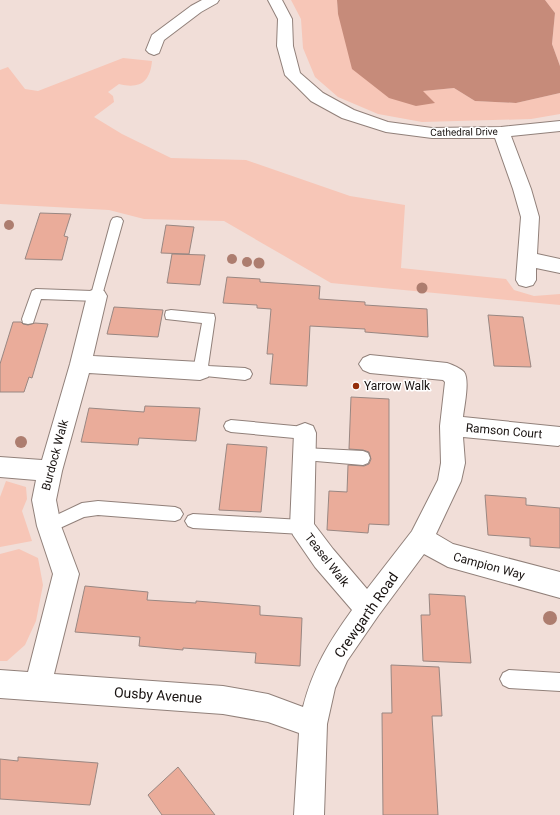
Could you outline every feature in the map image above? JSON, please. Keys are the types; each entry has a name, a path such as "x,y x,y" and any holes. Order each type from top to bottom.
{"street":[{"path":"154,50 158,38 196,8 212,0"},
{"name":"Cathedral Drive","path":"275,0 285,20 285,46 293,75 317,97 348,114 386,127 432,133 501,132 560,126"},
{"path":"501,132 522,189 530,217 526,280"},
{"path":"528,259 560,266"},
{"name":"Burdock Walk","path":"38,686 66,574 49,526 44,500 50,471 81,364 97,296"},
{"path":"81,364 200,371"},
{"path":"370,364 447,372 456,378 451,426 453,463 449,481 421,539"},
{"name":"Ramson Court","path":"451,426 558,436"},
{"name":"Teasel Walk","path":"305,444 302,527 324,558 357,598 369,607"},
{"path":"0,467 50,471"},
{"name":"Campion Way","path":"421,539 448,555 560,585"},
{"name":"Crewgarth Road","path":"309,815 313,724 322,686 338,652 369,607 421,539"},
{"name":"Ousby Avenue","path":"0,684 223,700 268,708 313,724"}],"lane":[{"path":"28,319 36,294 97,296 117,221"},
{"path":"171,315 209,318 200,371 245,374"},
{"path":"231,426 363,458"},
{"path":"49,526 82,510 98,508 175,514"},
{"path":"193,521 302,527"},
{"path":"509,679 560,682"}],"shaded area":[{"path":"291,0 337,0 338,14 434,103 422,91 454,88 475,101 516,103 560,93 560,114 531,119 422,122 378,114 338,97 315,77 303,48 301,19"},
{"path":"337,0 545,0 555,13 552,44 560,66 560,93 516,103 475,101 454,88 423,91 435,103 416,106 389,98 352,69 338,14"},
{"path":"545,0 560,0 560,66 552,44 555,13"},
{"path":"123,58 152,61 149,75 142,83 132,86 119,84 108,92 113,96 114,102 94,117 122,134 171,158 246,160 350,196 405,205 401,268 506,279 514,290 534,296 560,294 560,305 331,283 224,221 144,219 109,210 0,204 0,70 8,67 25,89 38,91"},
{"path":"6,481 26,487 27,499 22,511 32,541 0,547 0,497"},
{"path":"19,549 38,558 43,585 36,621 25,645 7,661 0,661 0,554"}],"building":[{"path":"40,213 71,214 64,236 68,237 62,260 25,259"},
{"path":"166,225 194,227 189,254 161,253"},
{"path":"172,254 205,255 200,285 167,283"},
{"path":"227,277 260,279 260,282 320,286 319,299 365,302 365,305 427,309 428,337 365,332 365,329 310,326 307,386 270,384 273,354 267,354 271,309 257,308 257,305 223,303"},
{"path":"114,307 163,310 158,337 107,334"},
{"path":"488,315 523,317 531,367 494,366"},
{"path":"13,322 21,322 28,325 35,323 48,324 32,378 29,377 24,392 0,392 0,364"},
{"path":"351,397 389,399 389,525 369,524 368,533 327,530 329,491 347,492 348,465 364,466 369,464 371,459 369,452 349,449"},
{"path":"145,406 200,408 196,441 139,438 138,445 81,442 89,408 144,412"},
{"path":"227,444 267,447 261,512 219,510"},
{"path":"485,495 526,498 526,505 560,508 560,548 530,546 530,538 488,535"},
{"path":"85,586 148,592 147,600 196,603 196,601 260,606 260,615 302,618 300,666 255,663 256,653 183,648 183,650 139,646 140,637 75,632"},
{"path":"429,594 465,596 471,663 423,661 421,615 430,615"},
{"path":"391,665 439,667 442,716 432,716 438,815 383,815 382,713 392,713"},
{"path":"18,757 98,763 90,805 0,799 0,759 18,761"},
{"path":"178,767 215,815 162,815 148,795"}],"place":[{"name":"Yarrow Walk","path":"356,386"}]}
